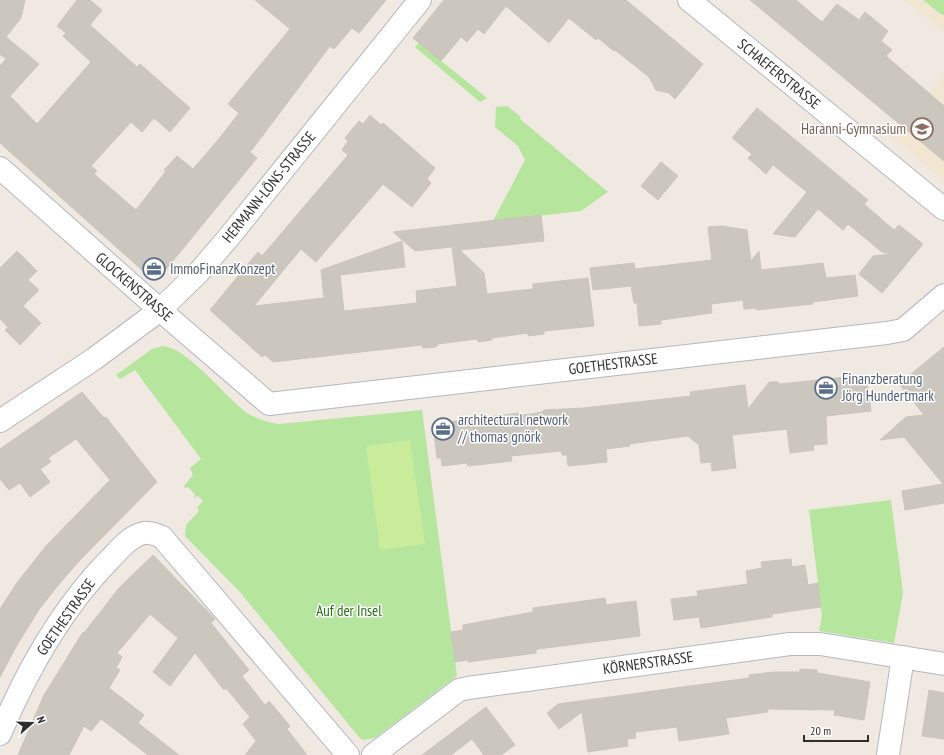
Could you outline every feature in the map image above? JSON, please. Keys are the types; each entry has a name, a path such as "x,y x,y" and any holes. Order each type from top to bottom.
{"street":[{"name":"HERMANN-LÖNS-STRASSE","path":"0,421 94,359 160,310 199,272 229,237 420,0"},
{"name":"SCHAEFERSTRASSE","path":"688,0 944,209"},
{"name":"GLOCKENSTRASSE","path":"0,168 160,310 269,404"},
{"name":"GOETHESTRASSE","path":"269,404 887,333 903,330 944,294"},
{"name":"GOETHESTRASSE","path":"0,734 17,692 28,672 77,596 126,543 145,533 152,533 162,538 348,755"},
{"name":"KÖRNERSTRASSE","path":"373,755 458,690 468,688 790,644 820,644 944,664"},
{"path":"888,755 903,657"}],"shaded area":[{"path":"904,0 944,0 944,33"},
{"name":"Haranni-Gymnasium","path":"944,74 944,181 892,138"}],"green space":[{"path":"923,0 944,0 944,15 941,14"},
{"path":"419,43 487,98 480,102 415,47"},
{"path":"507,106 521,117 520,119 608,192 581,211 493,221 525,160 518,146 495,127 496,107"},
{"name":"Auf der Insel","path":"163,346 184,355 247,413 258,419 270,422 279,424 422,410 457,676 375,738 363,740 359,737 239,591 185,536 186,525 199,511 197,508 203,501 198,496 194,498 195,494 188,487 185,488 184,486 193,475 190,468 201,459 135,370 120,379 116,375 152,349"},
{"path":"410,440 425,544 380,550 366,446"},
{"path":"891,500 903,593 894,643 819,631 822,615 809,510"}],"building":[{"path":"0,0 25,0 21,18 6,37 39,64 10,96 37,124 91,62 63,36 66,33 57,26 77,0 90,0 102,10 90,25 137,67 140,64 190,108 170,132 154,118 142,132 131,122 91,166 97,171 94,174 136,210 166,171 164,170 177,156 193,169 218,140 239,113 228,104 290,29 255,0 386,0 359,33 352,28 334,49 330,46 250,152 257,158 159,278 152,279 0,143 0,66 6,59 0,54"},
{"path":"444,0 626,0 703,64 675,99 669,93 656,90 649,77 598,38 596,40 569,18 549,43 506,6 484,34 478,29 467,42 461,37 441,61 413,38"},
{"path":"750,0 796,0 822,22 837,4 859,20 865,12 888,31 881,41 892,50 886,56 944,106 944,161"},
{"path":"757,108 868,200 864,204 894,230 899,225 923,244 882,293 859,274 873,256 893,254 882,252 848,224 843,230 818,209 795,237 773,234 807,192 773,165 766,174 748,158 752,154 732,138"},
{"path":"370,115 381,125 383,123 435,168 427,179 431,183 412,207 383,184 316,262 301,249 254,306 324,298 321,270 402,241 405,267 340,275 344,311 417,303 416,291 457,286 452,247 415,251 393,232 541,215 544,241 460,250 484,273 487,294 533,289 533,284 588,278 594,326 544,331 544,334 528,336 528,333 492,338 492,340 479,342 476,339 438,344 436,347 423,348 422,345 273,362 265,355 262,357 210,310 258,252 262,256 348,155 342,150 348,141 345,138 359,121 363,124"},
{"path":"661,162 678,176 658,200 641,186"},
{"path":"722,226 747,230 751,261 759,251 761,270 823,263 826,278 855,275 858,296 813,302 813,304 756,310 756,308 744,309 743,300 711,304 712,313 661,320 661,324 639,326 637,303 634,303 631,286 593,290 590,268 634,263 635,269 712,260 708,227"},
{"path":"17,251 37,271 28,280 39,290 23,306 41,323 20,345 5,330 8,327 0,319 0,268"},
{"path":"944,347 944,503 905,510 902,491 943,484 904,437 880,440 906,417 924,415 899,384"},
{"path":"866,375 871,411 826,416 827,444 813,445 814,450 790,453 787,429 732,435 736,468 712,471 711,462 701,463 699,445 688,436 629,444 630,446 606,449 607,462 568,466 567,455 562,455 561,451 511,456 512,461 468,466 467,463 442,466 441,458 437,458 433,424 519,413 521,415 532,414 542,412 544,410 583,408 691,396 690,392 745,385 748,409 769,382 778,382 780,384"},
{"path":"82,392 104,418 106,417 157,482 80,560 60,583 40,608 17,645 0,677 0,609 16,584 46,546 110,480 76,439 48,458 51,462 40,469 50,482 30,497 20,483 9,490 0,479 0,449"},
{"path":"153,555 215,619 211,623 249,670 242,676 265,705 269,701 290,726 287,729 307,755 245,755 256,741 243,724 250,717 226,688 224,690 195,653 170,686 153,672 178,638 150,614 117,653 122,657 116,668 120,670 109,688 144,715 138,723 179,755 148,755 101,719 91,731 84,726 69,755 18,755 44,695 83,632 84,633 119,588"},
{"path":"791,559 792,567 805,565 808,585 818,583 821,607 772,614 772,617 701,628 699,617 674,620 671,599 698,596 697,591 748,584 746,571 762,568 761,562"},
{"path":"605,598 606,605 636,601 640,636 538,649 536,650 536,653 468,662 468,660 455,662 451,632 463,630 463,625 533,612 533,608"},
{"path":"800,669 817,670 817,673 870,682 864,720 834,715 835,710 767,709 768,712 726,718 729,734 679,741 677,727 635,732 636,738 627,739 628,746 588,752 582,712 559,729 547,713 558,704 749,678 749,675 774,672 800,672"},
{"path":"929,690 944,693 944,739 922,736"},
{"path":"486,707 515,745 501,755 484,755 472,739 451,755 422,755"}],"place":[{"name":"Haranni-Gymnasium","path":"922,129"},
{"name":"ImmoFinanzKonzept","path":"154,269"},
{"name":"Finanzberatung Jörg Hundertmark","path":"826,388"},
{"name":"architectural network // thomas gnörk","path":"443,429"}]}
